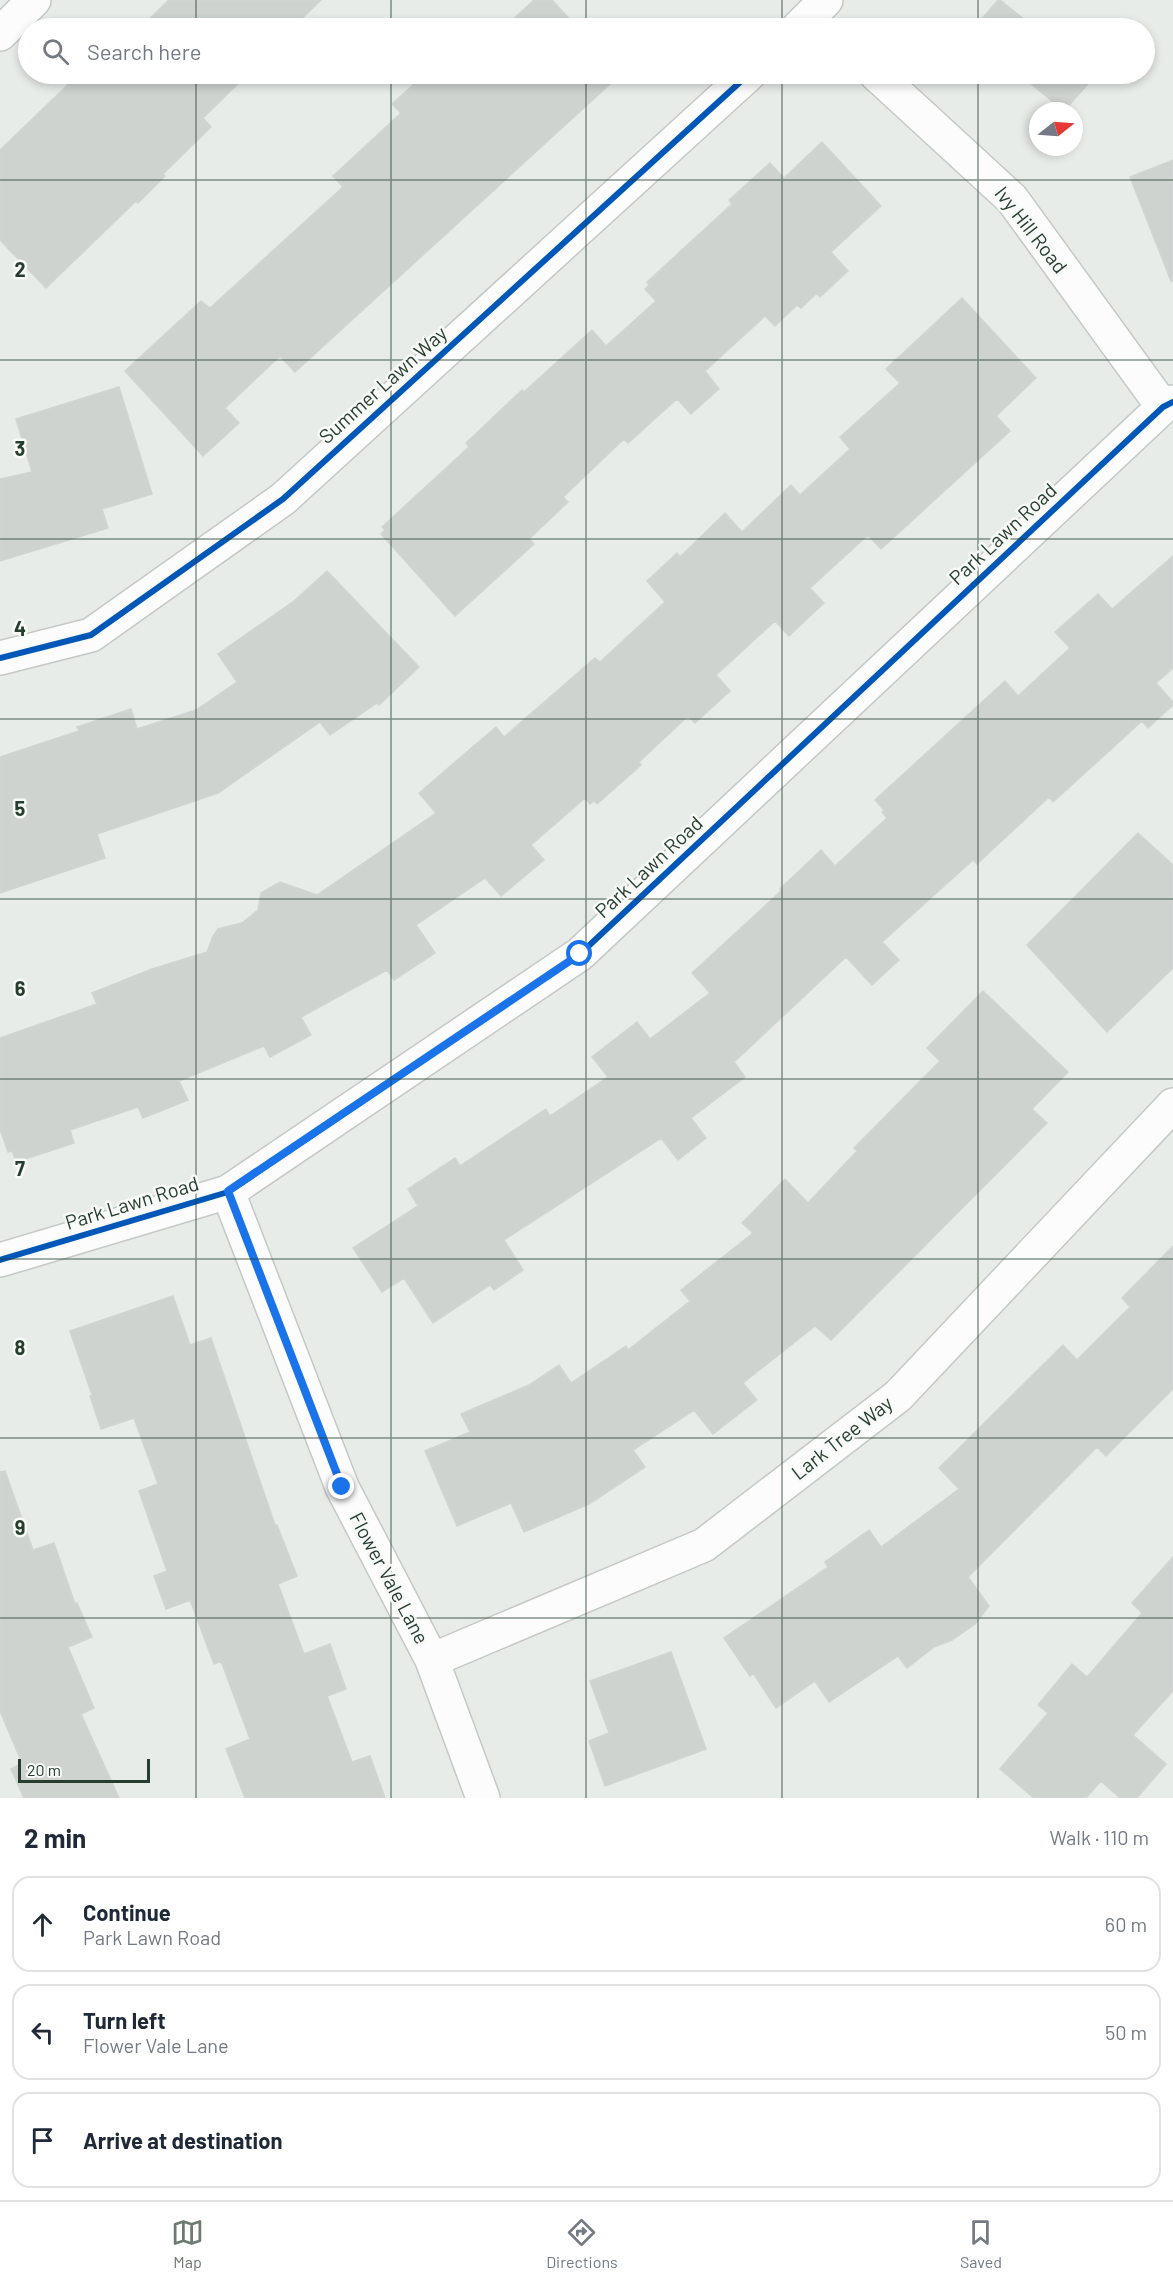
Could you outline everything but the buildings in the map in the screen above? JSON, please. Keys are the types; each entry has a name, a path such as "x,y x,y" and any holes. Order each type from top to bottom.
{"street":[{"path":"0,34 34,0"},
{"name":"Summer Lawn Way","path":"0,658 91,635 283,499 738,84"},
{"name":"Ivy Hill Road","path":"887,84 1012,199 1168,405"},
{"name":"Park Lawn Road","path":"0,1260 228,1191 580,954 1168,405"},
{"name":"Lark Tree Way","path":"432,1660 704,1545 898,1396 1173,1106"},
{"name":"Flower Vale Lane","path":"228,1191 342,1487 432,1660 483,1798"}],"cycle path":[{"path":"0,658 91,635 283,499 738,84"},
{"path":"0,1260 228,1192 580,954 1163,407 1173,402"}],"route":[{"path":"342,1487 228,1191 580,954"}]}
